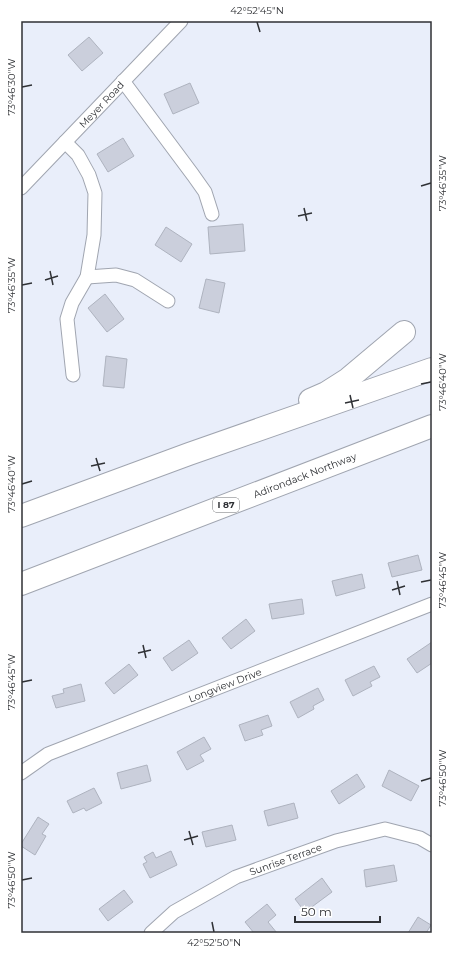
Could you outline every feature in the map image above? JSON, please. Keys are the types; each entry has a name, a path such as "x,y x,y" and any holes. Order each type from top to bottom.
{"highway":[{"path":"189,454 326,393 348,379 404,332"},
{"path":"21,516 189,454 432,369"},
{"name":"Adirondack Northway","path":"21,584 432,426"}],"street":[{"name":"Meyer Road","path":"21,188 181,21"},
{"path":"123,81 201,186 205,192 212,214"},
{"path":"65,142 78,155 89,175 95,192 94,235 87,277 72,303 67,319 73,375"},
{"path":"87,277 116,275 135,280 168,301"},
{"name":"Longview Drive","path":"21,773 48,754 432,604"},
{"name":"Sunrise Terrace","path":"152,933 174,912 236,877 336,840 385,829 420,838 432,845"}],"building":[{"path":"89,37 103,53 82,71 68,55"},
{"path":"190,83 199,103 173,114 164,94"},
{"path":"123,138 134,156 108,172 97,154"},
{"path":"243,224 245,251 210,254 208,227"},
{"path":"166,227 192,244 181,262 155,245"},
{"path":"206,279 225,283 219,313 199,308"},
{"path":"105,294 124,319 107,332 88,308"},
{"path":"106,356 127,359 124,388 103,386"},
{"path":"418,555 422,570 392,577 388,563"},
{"path":"362,574 365,588 336,596 332,581"},
{"path":"302,599 304,614 272,619 269,604"},
{"path":"246,619 255,631 231,649 222,638"},
{"path":"189,640 198,653 172,671 163,658"},
{"path":"432,642 432,663 417,673 407,659"},
{"path":"129,664 138,675 114,694 105,683"},
{"path":"374,666 380,677 370,682 372,686 353,696 345,680"},
{"path":"81,684 85,701 56,708 52,696 64,693 63,689"},
{"path":"318,688 324,700 313,706 314,709 298,718 290,702"},
{"path":"268,715 272,726 261,730 263,735 245,741 239,725"},
{"path":"204,737 211,749 200,755 204,761 187,770 177,752"},
{"path":"147,765 151,781 121,789 117,773"},
{"path":"389,770 419,786 411,801 382,786"},
{"path":"357,774 365,787 339,804 331,791"},
{"path":"94,788 102,803 86,811 84,808 73,813 67,801"},
{"path":"294,803 298,818 268,826 264,811"},
{"path":"38,817 49,824 42,834 46,836 35,855 21,846 21,844"},
{"path":"232,825 236,840 206,847 202,832"},
{"path":"171,851 177,865 150,878 143,864 147,862 144,857 153,852 156,858"},
{"path":"394,865 397,881 366,887 364,870"},
{"path":"322,878 332,892 305,912 295,899"},
{"path":"124,890 133,902 108,921 99,909"},
{"path":"267,904 276,915 268,922 277,933 254,933 245,922"},
{"path":"418,917 431,925 426,933 408,933"}]}
